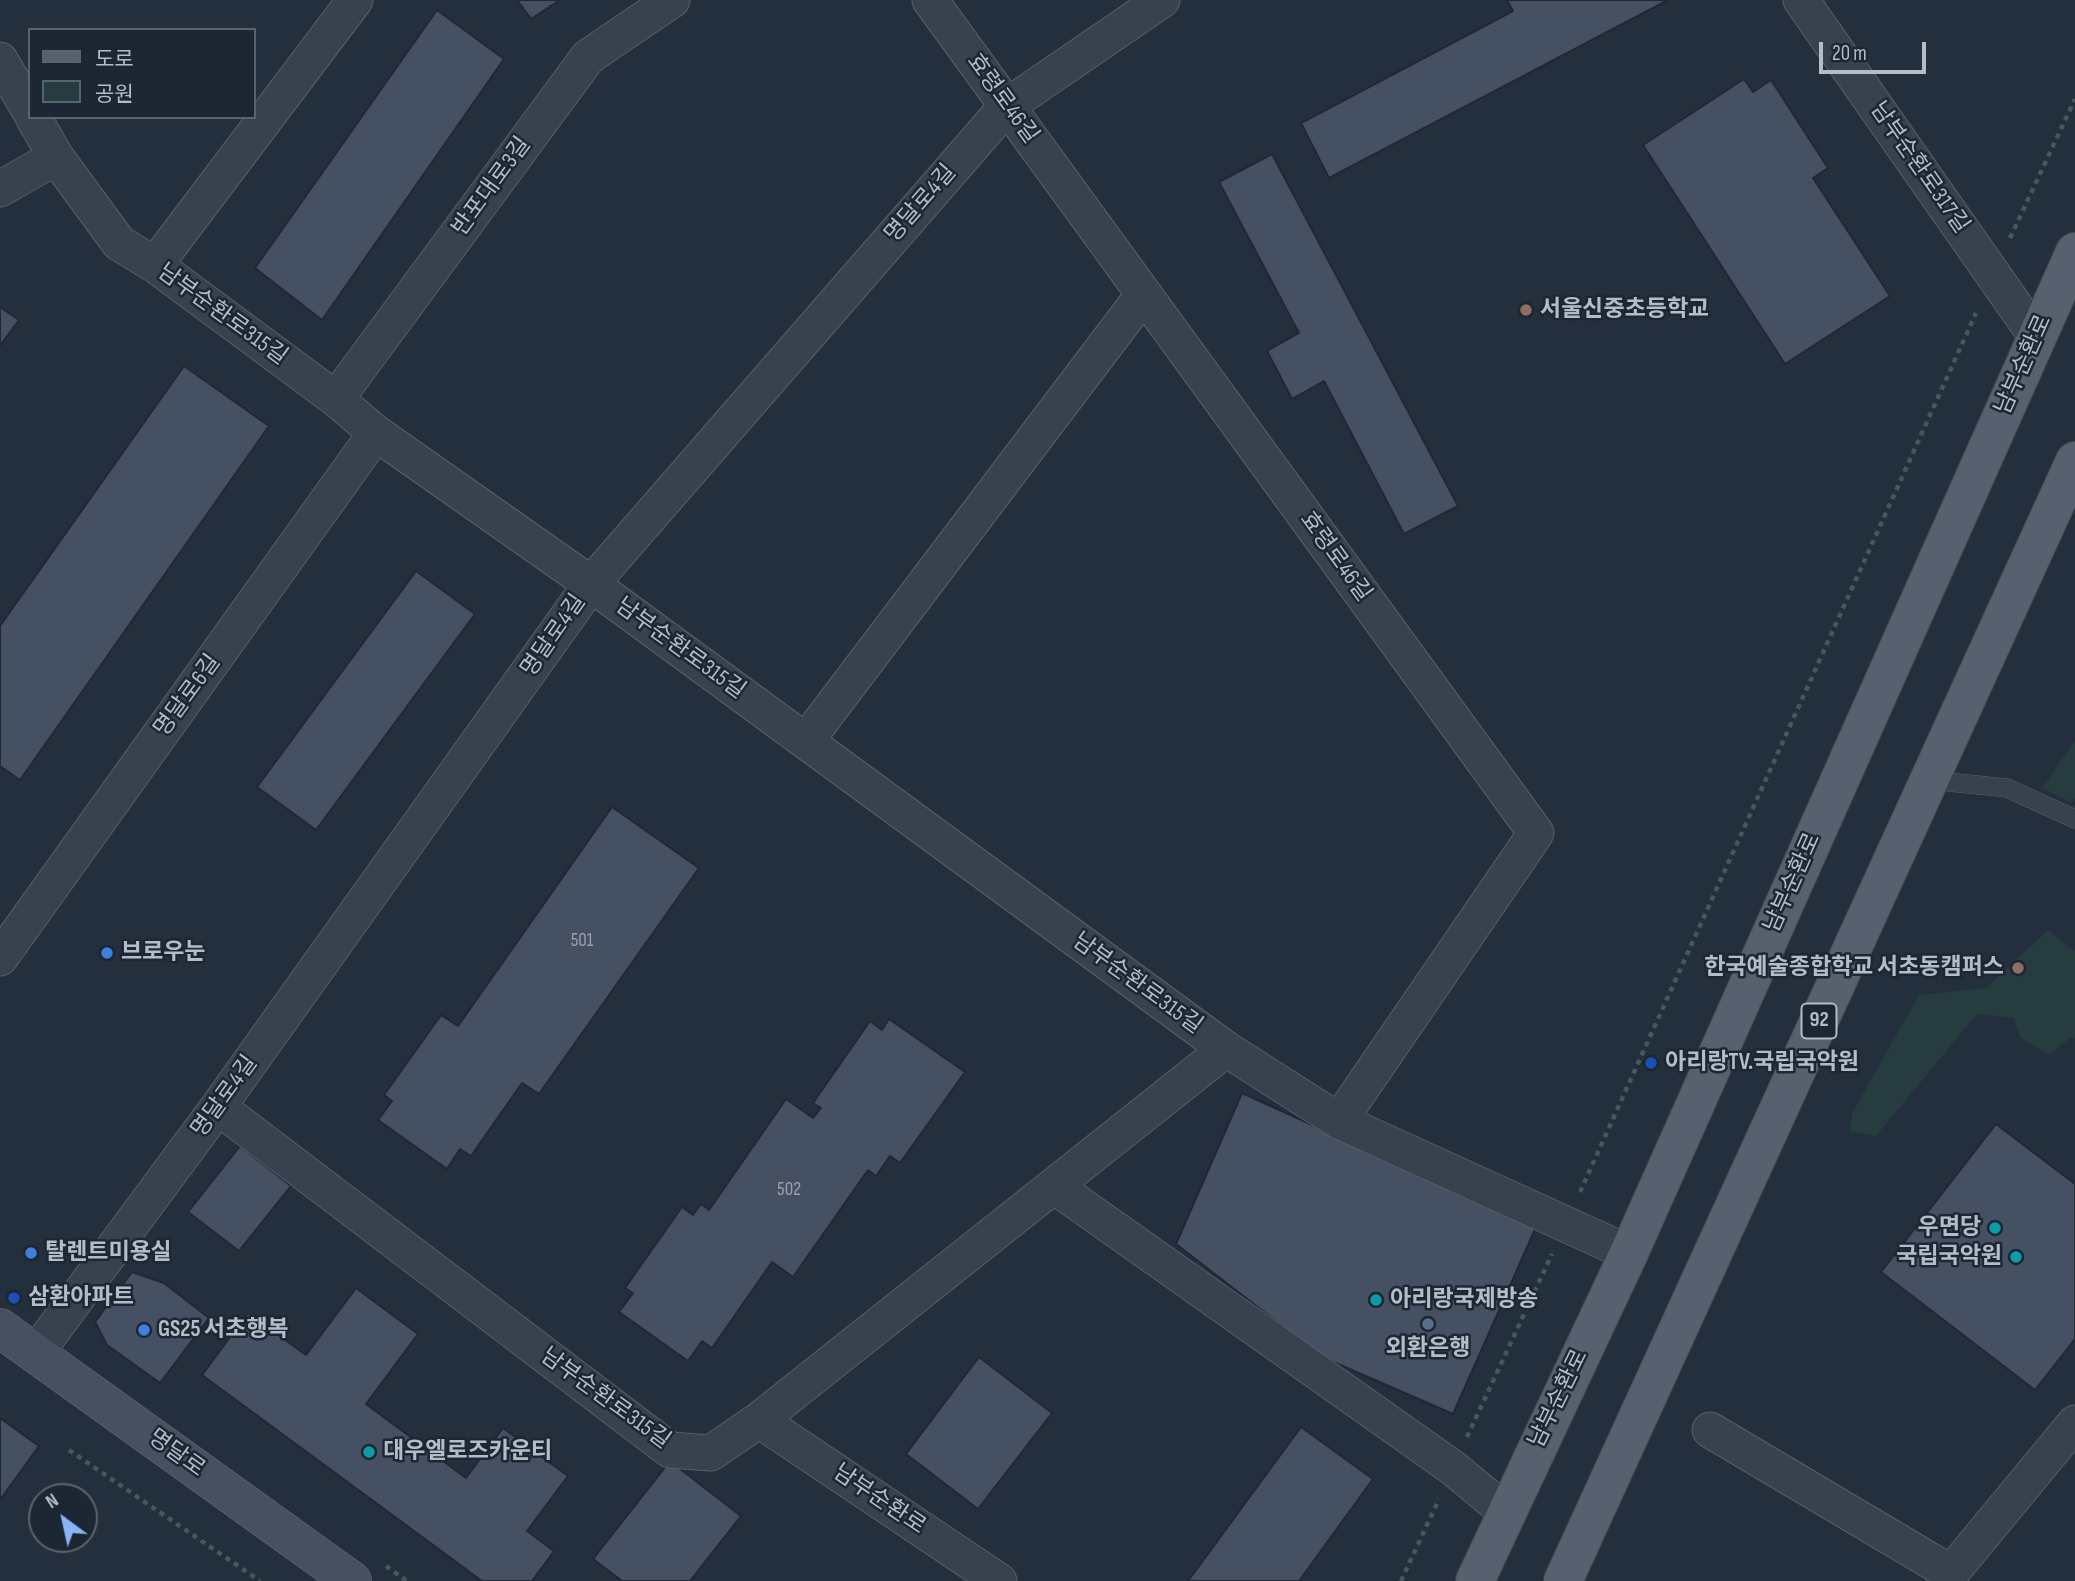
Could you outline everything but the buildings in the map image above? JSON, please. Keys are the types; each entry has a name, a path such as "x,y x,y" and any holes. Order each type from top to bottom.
{"main road":[{"name":"남부순환로","path":"1475,1581 1505,1511 1629,1253 2075,252"},
{"name":"92","path":"1563,1581 2075,461"},
{"name":"명달로","path":"0,1328 352,1581"}],"street":[{"path":"155,265 355,0"},
{"name":"반포대로3길","path":"336,399 588,57 672,0"},
{"name":"효령로46길","path":"930,0 1536,833 1339,1121"},
{"name":"명달로4길","path":"36,1353 218,1107 591,584 1007,106 1161,0"},
{"name":"남부순환로317길","path":"1801,0 2036,336"},
{"path":"0,60 28,108"},
{"name":"남부순환로315길","path":"34,119 56,157 119,243 155,265 336,399 376,433 591,584 1226,1049 1339,1121 1629,1253"},
{"path":"0,189 56,157"},
{"path":"806,741 1144,294"},
{"name":"명달로6길","path":"0,958 12,914 376,433"},
{"name":"남부순환로315길","path":"218,1107 670,1450 711,1453 759,1420 1226,1049"},
{"path":"1054,1186 1453,1468 1505,1511"},
{"name":"남부순환로","path":"759,1420 999,1581"},
{"path":"1710,1430 1951,1573 2075,1423"}],"lane":[{"path":"1929,780 2007,788 2075,819"}],"path":[{"path":"1401,1581 1566,1225 1993,274 2075,99"},
{"path":"69,1450 260,1581"}],"green space":[{"path":"2075,740 2075,799 2070,802 2042,788"},
{"path":"2048,930 2075,951 2075,1039 2071,1037 2050,1055 2020,1037 2014,1018 1977,1014 1876,1136 1850,1131 1852,1113 1919,995 1986,988"}],"place":[{"name":"서울신중초등학교","path":"1526,310"},
{"name":"브로우눈","path":"107,953"},
{"name":"한국예술종합학교 서초동캠퍼스","path":"2018,968"},
{"name":"아리랑TV.국립국악원","path":"1651,1063"},
{"name":"우면당","path":"1995,1228"},
{"name":"탈렌트미용실","path":"31,1253"},
{"name":"국립국악원","path":"2016,1257"},
{"name":"삼환아파트","path":"14,1298"},
{"name":"아리랑국제방송","path":"1376,1300"},
{"name":"외환은행","path":"1428,1324"},
{"name":"GS25 서초행복","path":"144,1330"},
{"name":"대우엘로즈카운티","path":"369,1452"}]}
